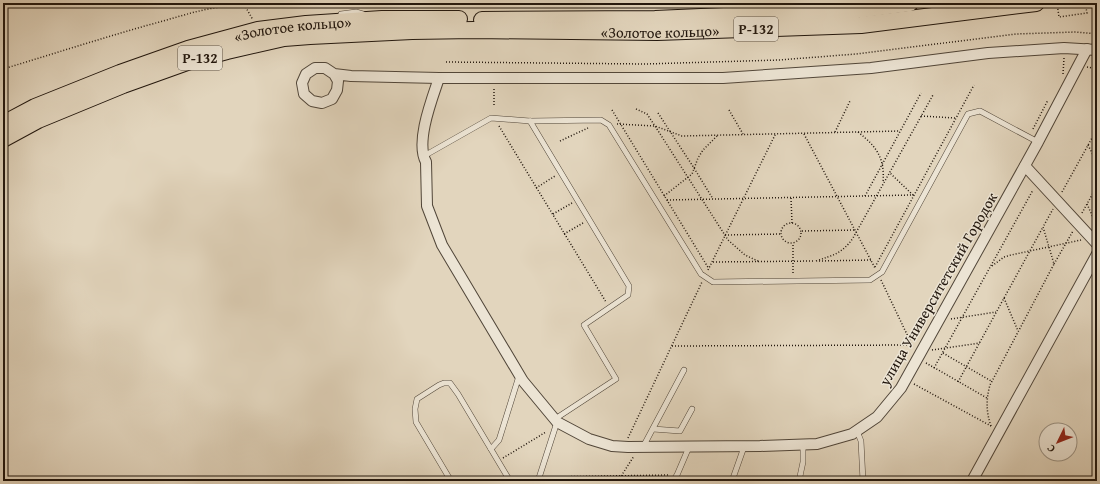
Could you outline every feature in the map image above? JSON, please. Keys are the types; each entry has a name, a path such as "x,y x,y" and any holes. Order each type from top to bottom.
{"highway":[{"name":"«Золотое кольцо»","path":"3,124 42,104 120,72 188,49 258,30 382,14 655,19 857,10 910,3"},
{"name":"«Золотое кольцо»","path":"474,30 657,32 861,25 1036,3"},
{"name":"Р-132","path":"412,31 474,30"},
{"name":"«Золотое кольцо»","path":"3,139 38,120 123,85 190,61 227,51 284,38 412,31"}],"street":[{"path":"334,74 351,76 438,78 723,78 872,68 988,53 1064,48 1092,50"},
{"name":"улица Университетский Городок","path":"438,78 425,120 423,139 423,156 426,162 427,206 442,245 519,374 556,422 589,439 612,446 688,447 803,445 816,444 852,434 877,417 901,388 1038,142 1092,50"},
{"path":"337,90 338,81 334,74 325,68 315,68 310,71 306,74 302,83 304,94 312,101 322,103 332,99 337,90 351,76"},
{"path":"1025,166 1094,241"},
{"path":"972,481 995,428 1097,254"}],"lane":[{"path":"336,14 356,12 382,14"},
{"path":"306,24 324,16"},
{"path":"458,37 474,30"},
{"path":"412,31 427,38"},
{"path":"423,156 491,118 530,120 601,120 609,125 701,274 713,282 870,280 882,272 968,114 980,111 1038,142"},
{"path":"530,120 629,286 628,295 584,326 616,379 556,422 539,479"},
{"path":"641,447 653,429 684,370"},
{"path":"491,449 499,440 519,374"},
{"path":"450,481 416,422 415,409 416,402 419,398 444,383 450,383 458,394 509,479"},
{"path":"653,429 680,431 692,409"},
{"path":"857,431 861,441 863,481"},
{"path":"799,481 803,462 803,445"},
{"path":"732,481 744,446"},
{"path":"673,481 677,475 688,447"}],"path":[{"path":"199,3 206,9"},
{"path":"240,3 245,6 254,21"},
{"path":"3,69 206,9 245,6 251,3"},
{"path":"1057,3 1059,17 1087,13 1085,3"},
{"path":"382,14 381,5 658,6"},
{"path":"446,62 644,64 780,60 856,54 1016,34 1076,32 1097,34"},
{"path":"1062,33 1065,40 1063,73"},
{"path":"1086,67 1097,69"},
{"path":"874,267 974,85"},
{"path":"865,196 921,94"},
{"path":"1033,129 1052,94"},
{"path":"816,261 841,252 847,247 933,95"},
{"path":"835,132 850,101"},
{"path":"612,110 709,269"},
{"path":"636,110 647,114 656,126 724,235 737,249 760,262"},
{"path":"729,110 743,134"},
{"path":"658,113 713,199"},
{"path":"922,116 965,119"},
{"path":"494,118 607,304"},
{"path":"560,140 586,128 621,124 656,126 682,136 900,131"},
{"path":"958,382 1097,129"},
{"path":"858,132 874,147 881,158 884,169 883,185"},
{"path":"624,447 724,235 776,133"},
{"path":"803,133 871,260 912,345 922,352 934,368 987,398"},
{"path":"656,202 692,174 703,150 716,136"},
{"path":"1088,145 1097,163"},
{"path":"890,173 913,195"},
{"path":"536,188 557,174"},
{"path":"934,368 1038,180"},
{"path":"667,200 913,195"},
{"path":"791,198 792,223"},
{"path":"553,214 573,202"},
{"path":"1087,204 1097,226"},
{"path":"564,234 585,222"},
{"path":"792,223 795,223 802,231 801,240 792,244 783,241 780,232 786,224 792,223"},
{"path":"995,428 987,410 987,398 991,381 1054,264 1043,227"},
{"path":"802,231 856,231"},
{"path":"724,235 781,234"},
{"path":"990,267 1004,257 1030,250 1049,246 1094,241"},
{"path":"792,244 793,281"},
{"path":"712,262 871,260"},
{"path":"1004,298 1018,331"},
{"path":"940,320 996,312"},
{"path":"672,346 912,345 922,352 980,342"},
{"path":"942,353 991,381"},
{"path":"906,379 995,428"},
{"path":"498,460 556,422"},
{"path":"618,481 641,447"},
{"path":"509,479 539,479 572,476 677,475"},
{"path":"570,481 572,476"}]}
